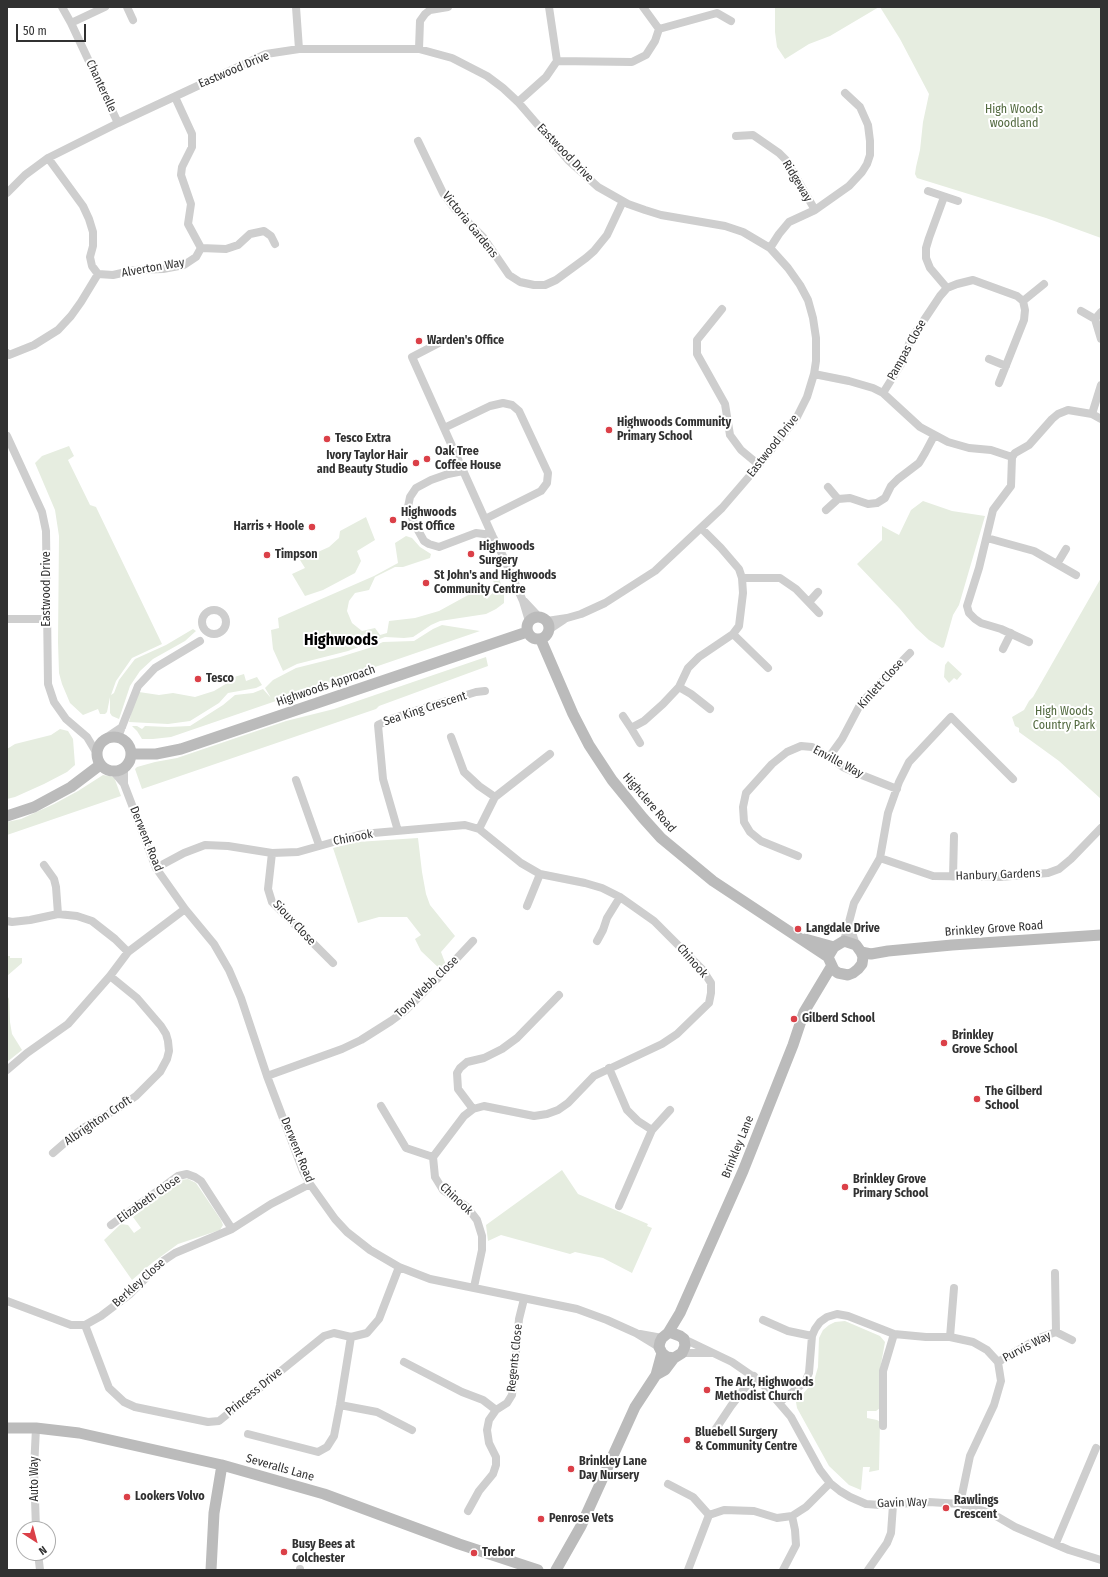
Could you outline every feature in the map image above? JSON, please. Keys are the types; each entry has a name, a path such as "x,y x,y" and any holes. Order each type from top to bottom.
{"street":[{"name":"Chanterelle","path":"62,7 72,23 118,123"},
{"path":"72,23 105,7"},
{"path":"127,7 133,20"},
{"path":"296,7 299,49"},
{"path":"419,49 420,21 430,10 448,7"},
{"path":"643,7 659,29"},
{"path":"518,102 546,77 557,62 547,9"},
{"path":"659,29 717,10 731,21"},
{"path":"557,62 632,62 646,55 655,41 659,29"},
{"name":"Eastwood Drive","path":"7,193 25,175 48,158 118,123 266,54 299,49 419,49 452,58 474,69 503,88 518,102 568,160 598,187 623,201 645,210 725,226 744,232 770,248 788,268 800,285 808,300 813,318 816,338 814,374 807,397 797,417 724,506 656,570 605,603 581,614 539,624"},
{"path":"770,248 789,222 815,210 849,186 862,172 870,154 868,124 860,108 845,93"},
{"path":"175,97 192,134 192,147 182,167 181,175 191,204 188,224 201,248 226,249 238,245 250,234 264,230 271,236 275,244"},
{"name":"Ridgeway","path":"736,136 753,135 779,153 786,160 815,210"},
{"name":"Victoria Gardens","path":"418,141 443,193 455,209 483,237 509,275 520,282 534,285 545,285 556,280 586,258 607,235 623,201"},
{"path":"7,353 9,355 34,345 58,330 81,302 98,274 92,266 90,257 93,246 89,219 83,206 48,158"},
{"path":"928,192 958,201"},
{"path":"944,197 926,248 926,258 930,268 947,288 973,280 1017,296 1023,301 1025,310 1024,320 999,383"},
{"name":"Alverton Way","path":"98,274 112,275 135,270 164,269 184,265 196,257 201,248"},
{"path":"1023,301 1044,284"},
{"name":"Pampas Close","path":"883,393 903,361 910,341 947,288"},
{"path":"722,309 697,340 697,354 725,404 730,435 741,450 759,465"},
{"path":"1082,311 1095,319 1101,338"},
{"path":"1095,319 1101,312"},
{"path":"439,343 412,357 523,601 539,624 549,634 541,640 536,640 532,638 539,624"},
{"path":"989,359 1006,366"},
{"path":"814,374 849,381 873,388 883,393 920,427 934,436 959,446 991,450 1012,457"},
{"path":"1092,414 1101,385"},
{"path":"444,428 490,406 502,403 512,405 519,411 548,473 547,483 541,491 485,519"},
{"path":"1028,642 1011,633 981,623 969,613 967,606 987,538 993,510 1011,486 1012,457 1015,453 1029,445 1052,419 1058,414 1068,410 1092,414 1101,419"},
{"name":"Eastwood Drive","path":"7,436 42,512 46,531 48,684 54,702 66,719 87,737 100,744"},
{"path":"826,510 838,499 850,498 868,504 877,503 885,498 891,486 919,462 934,436"},
{"path":"463,471 431,480 416,488 410,497 408,507 414,523 424,541 439,547 476,533 492,535"},
{"path":"828,487 838,499"},
{"path":"631,728 644,721 663,704 679,687 688,668 699,657 733,634 739,626 744,593 739,569 701,528"},
{"path":"987,538 1034,551 1076,575"},
{"path":"1057,564 1066,550"},
{"path":"742,578 780,578 796,590 819,613"},
{"path":"808,602 818,592"},
{"path":"118,737 138,686 155,668 200,641 214,634 224,629 226,622 224,615 217,610 208,611 202,617 202,623 205,630 208,633 214,634"},
{"path":"7,619 47,619"},
{"name":"Highwoods Approach","path":"131,754 156,754 181,749 539,624"},
{"path":"200,641 205,630"},
{"path":"1003,649 1011,633"},
{"path":"733,634 768,668"},
{"name":"Highclere Road","path":"541,640 573,714 590,745 612,780 643,818 661,838 713,881 795,936 832,966"},
{"name":"Kinlett Close","path":"829,756 842,739 861,703 910,653"},
{"path":"679,687 691,694 710,709"},
{"name":"Sea King Crescent","path":"398,831 382,779 378,725 424,708 476,692 485,691"},
{"path":"623,716 640,743"},
{"path":"849,922 858,948 863,957 862,964 853,973 848,975 832,966 839,944 849,922 854,903 880,858 888,813 897,789 909,762 951,717 1013,779"},
{"path":"100,744 123,726"},
{"path":"110,737 118,737 123,739 129,746 131,754 130,761 124,769 113,771 102,768 100,765 100,744 110,737"},
{"path":"451,737 464,772 479,786 496,797"},
{"name":"Enville Way","path":"798,856 761,840 750,832 744,822 743,807 746,793 772,764 787,752 801,746 812,747 829,756 843,767 897,789"},
{"path":"479,829 496,797 550,754"},
{"path":"7,816 34,807 71,787 100,765"},
{"name":"Derwent Road","path":"124,769 124,784"},
{"name":"Derwent Road","path":"113,771 124,784 156,868 185,909 214,944 229,970 241,998 267,1076 303,1171 325,1207 347,1232 370,1250 399,1267 430,1279 577,1309 663,1343"},
{"path":"296,780 319,845"},
{"name":"Chinook","path":"156,868 184,853 205,845 228,846 272,853 298,852 362,834 465,825 479,829 521,863 540,874 584,882 602,888 620,897 654,921 680,945 702,969 711,983 712,993 708,1003 677,1034 662,1044 594,1076 568,1103 558,1110 534,1116 484,1106 473,1110"},
{"name":"Hanbury Gardens","path":"880,858 933,876 1000,877 1048,873 1058,869 1071,859 1101,828"},
{"path":"953,876 954,836"},
{"name":"Sioux Close","path":"272,853 268,890 272,902 333,963"},
{"path":"44,865 54,879 58,914"},
{"path":"527,906 540,874"},
{"path":"597,941 607,918 620,897"},
{"path":"7,1070 27,1053 68,1024 110,976 128,952 185,909"},
{"path":"7,921 12,922 30,920 58,914 77,916 92,921 115,939 128,952"},
{"name":"Brinkley Grove Road","path":"858,948 871,954 952,945 1101,935"},
{"name":"Highclere Road","path":"795,936 839,944"},
{"name":"Tony Webb Close","path":"267,1076 342,1049 361,1040 390,1021 406,1010 473,941"},
{"path":"839,944 858,948"},
{"name":"Brinkley Grove Road","path":"862,964 874,961 888,951"},
{"name":"Brinkley Lane","path":"556,1570 581,1526 635,1407 656,1375 663,1343 680,1313 742,1171 793,1045 804,1012 832,966"},
{"name":"Albrighton Croft","path":"53,1153 84,1128 136,1096 160,1072 167,1058 169,1051 168,1041 162,1026 137,998 110,976"},
{"path":"382,1106 406,1148 433,1158 464,1116 473,1110 458,1089 457,1073 460,1068 467,1062 484,1058 502,1049 517,1038 559,995"},
{"path":"609,1068 627,1110 638,1121 652,1130"},
{"path":"619,1206 652,1130 670,1110"},
{"name":"Chinook","path":"433,1158 435,1177 443,1190 467,1207 477,1220 482,1236 482,1250 474,1287"},
{"name":"Elizabeth Close","path":"111,1225 178,1176 187,1174 201,1181 232,1229"},
{"name":"Berkley Close","path":"85,1325 101,1316 130,1294 163,1261 175,1253 232,1229 271,1204 310,1184"},
{"name":"Princess Drive","path":"85,1325 109,1388 124,1402 135,1407 208,1422 219,1421 324,1336 334,1333 351,1337 367,1333 379,1319 399,1267"},
{"name":"Purvis Way","path":"1055,1273 1056,1332"},
{"path":"950,1337 954,1288"},
{"name":"Regents Close","path":"468,1512 479,1491 493,1474 496,1465 496,1457 489,1443 487,1430 488,1420 496,1410 507,1403 512,1395 518,1326 524,1299"},
{"path":"7,1302 71,1325 85,1325"},
{"name":"Brinkley Lane","path":"656,1375 665,1370 685,1346 682,1337 680,1313"},
{"path":"780,1402 805,1382 809,1373 812,1336 820,1322 827,1317 837,1314 848,1316 894,1334 926,1338 950,1337 973,1342 987,1350 998,1362 1001,1381 994,1405 970,1456 960,1504"},
{"path":"764,1320 788,1331 812,1336"},
{"name":"Purvis Way","path":"998,1362 1039,1338 1056,1332 1072,1340"},
{"path":"672,1333 707,1349 712,1353 667,1357 663,1343 672,1333"},
{"path":"883,1426 883,1371 894,1334"},
{"path":"248,1434 318,1452 327,1447 334,1436 351,1337"},
{"name":"Gavin Way","path":"712,1353 732,1362 754,1376 780,1402 791,1417 820,1470 830,1483 840,1491 866,1504 893,1505 929,1502 960,1504 991,1514 1015,1527 1069,1550 1101,1560"},
{"path":"404,1362 462,1392 483,1400 496,1410"},
{"path":"716,1430 730,1406 754,1376"},
{"path":"340,1405 377,1412 412,1430"},
{"name":"Severalls Lane","path":"7,1428 36,1428 79,1433 222,1465 330,1496 459,1544 538,1570"},
{"name":"Auto Way","path":"36,1428 34,1469 36,1521"},
{"path":"1056,1544 1096,1448"},
{"path":"211,1570 214,1513 222,1465"},
{"path":"709,1515 724,1510 754,1511 777,1518 792,1516 806,1507 830,1483"},
{"path":"668,1484 693,1497 709,1515"},
{"path":"868,1570 887,1543 891,1533 893,1505"},
{"path":"688,1570 709,1515"},
{"path":"783,1570 796,1545 792,1516"}],"green space":[{"path":"775,7 879,7 830,36 809,44 785,59 777,47 775,32"},
{"name":"High Woods woodland","path":"880,7 1101,7 1101,238 1046,218 917,178 915,174 916,167 929,94 900,39"},
{"path":"69,446 74,456 68,460 90,505 96,507 162,644 132,658 116,681 111,695 114,693 119,680 135,659 166,645 193,629 196,631 185,641 153,659 140,671 130,686 119,719 112,716 110,713 110,697 107,712 105,714 100,714 98,709 83,715 70,703 59,673 59,536 55,510 35,463 42,456"},
{"path":"923,501 952,511 985,516 959,605 953,615 944,647 942,648 929,640 916,628 857,564 882,540 882,526 899,535 911,510"},
{"path":"366,517 375,540 357,551 361,561 355,573 323,590 305,596 292,574 305,568 300,560 329,547 339,538 340,531"},
{"path":"406,536 412,538 420,547 431,554 430,558 403,567 395,567 375,577 369,590 355,593 349,601 347,611 352,623 362,631 375,628 380,635 387,633 389,621 415,618 439,611 470,594 479,592 487,599 496,589 492,577 498,575 504,594 504,603 486,614 440,621 413,637 385,637 348,651 297,664 283,671 273,649 271,630 279,628 278,618 374,576 398,563 395,543"},
{"name":"High Woods Country Park","path":"1101,578 1101,799 1059,761 1019,732 1019,728 1015,726 1012,717 1024,710 1033,697"},
{"path":"442,625 480,631 171,737 142,739 132,726 137,726 142,729 145,726 190,726 223,705 235,695 253,693 263,689 271,698 265,688 273,680 296,668 340,657 383,642 414,641"},
{"path":"486,657 488,666 379,706 376,709 142,789 135,769 137,767 177,758 286,721 334,709"},
{"path":"948,661 962,674 957,680 954,678 949,683 944,677 945,665"},
{"path":"244,674 246,681 257,677 262,685 256,688 228,693 219,703 190,721 168,724 129,722 135,698 139,692 159,695 173,693 195,697 214,691 229,682 231,678"},
{"path":"60,729 68,731 73,739 75,765 67,772 44,784 7,799 7,749 15,744 51,735"},
{"path":"103,775 114,777 121,796 7,835 7,822 21,819 54,804"},
{"path":"418,838 422,872 426,894 430,905 455,936 441,952 446,965 441,970 421,951 415,939 421,935 407,917 379,917 358,923 333,848 357,842"},
{"path":"7,956 10,956 10,958 22,958 22,963 7,976"},
{"path":"7,995 9,999 12,1034 22,1050 7,1062"},
{"path":"562,1170 578,1194 648,1224 647,1226 652,1228 632,1273 603,1258 575,1252 570,1254 501,1235 488,1241 486,1225"},
{"path":"188,1179 196,1183 223,1225 220,1230 178,1244 132,1280 104,1240 121,1224 128,1225 134,1233 141,1228 133,1217 180,1180"},
{"path":"845,1321 880,1336 885,1342 879,1375 880,1408 876,1411 867,1411 867,1418 880,1422 879,1470 869,1472 870,1467 863,1467 861,1490 849,1485 829,1466 797,1408 796,1402 814,1381 818,1367 819,1338 823,1330 835,1322"}],"place":[{"name":"Warden's Office","path":"419,341"},
{"name":"Highwoods Community Primary School","path":"609,430"},
{"name":"Tesco Extra","path":"327,439"},
{"name":"Oak Tree Coffee House","path":"427,459"},
{"name":"Ivory Taylor Hair and Beauty Studio","path":"416,463"},
{"name":"Highwoods Post Office","path":"393,520"},
{"name":"Harris + Hoole","path":"312,527"},
{"name":"Highwoods Surgery","path":"471,554"},
{"name":"Timpson","path":"267,555"},
{"name":"St John's and Highwoods Community Centre","path":"426,583"},
{"name":"Tesco","path":"198,679"},
{"name":"Langdale Drive","path":"798,929"},
{"name":"Gilberd School","path":"794,1019"},
{"name":"Brinkley Grove School","path":"944,1043"},
{"name":"The Gilberd School","path":"977,1099"},
{"name":"Brinkley Grove Primary School","path":"845,1187"},
{"name":"The Ark, Highwoods Methodist Church","path":"707,1390"},
{"name":"Bluebell Surgery & Community Centre","path":"687,1440"},
{"name":"Brinkley Lane Day Nursery","path":"571,1469"},
{"name":"Lookers Volvo","path":"127,1497"},
{"name":"Rawlings Crescent","path":"946,1508"},
{"name":"Penrose Vets","path":"541,1519"},
{"name":"Busy Bees at Colchester","path":"284,1552"},
{"name":"Trebor","path":"474,1553"}],"district":[{"name":"Highwoods","path":"341,641"}]}
